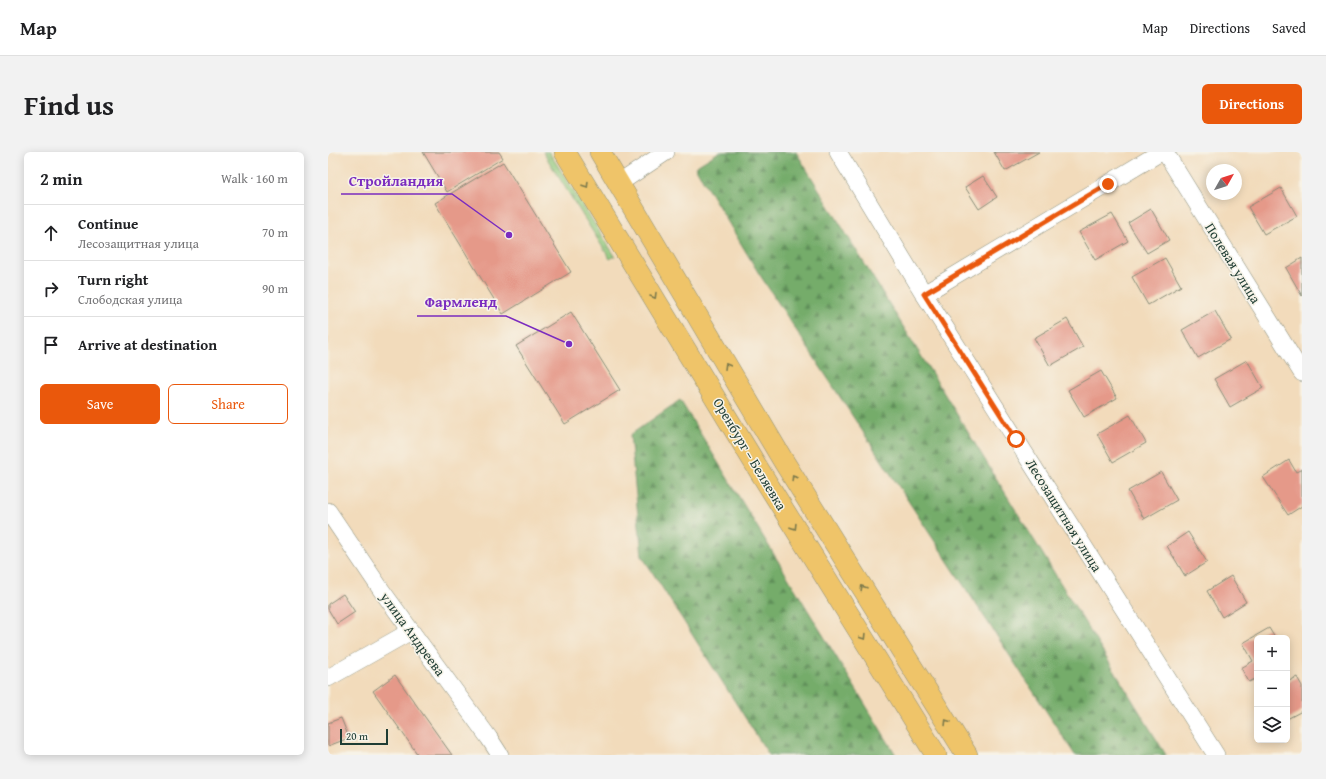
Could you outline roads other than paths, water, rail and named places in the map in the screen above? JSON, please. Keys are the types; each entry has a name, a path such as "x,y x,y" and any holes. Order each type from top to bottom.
{"main road":[{"name":"Оренбург – Беляевка","path":"565,152 762,475 936,755"},
{"name":"Оренбург – Беляевка","path":"600,152 784,462 967,755"}],"street":[{"path":"618,184 666,152"},
{"name":"Лесозащитная улица","path":"838,152 924,294 1216,755"},
{"path":"924,294 1161,152"},
{"name":"Полевая улица","path":"1165,152 1302,373"},
{"name":"улица Андреева","path":"328,511 382,591 500,755"},
{"path":"328,678 411,631"}],"place":[{"name":"Стройландия","path":"509,235"},
{"name":"Фармленд","path":"569,344"}]}
